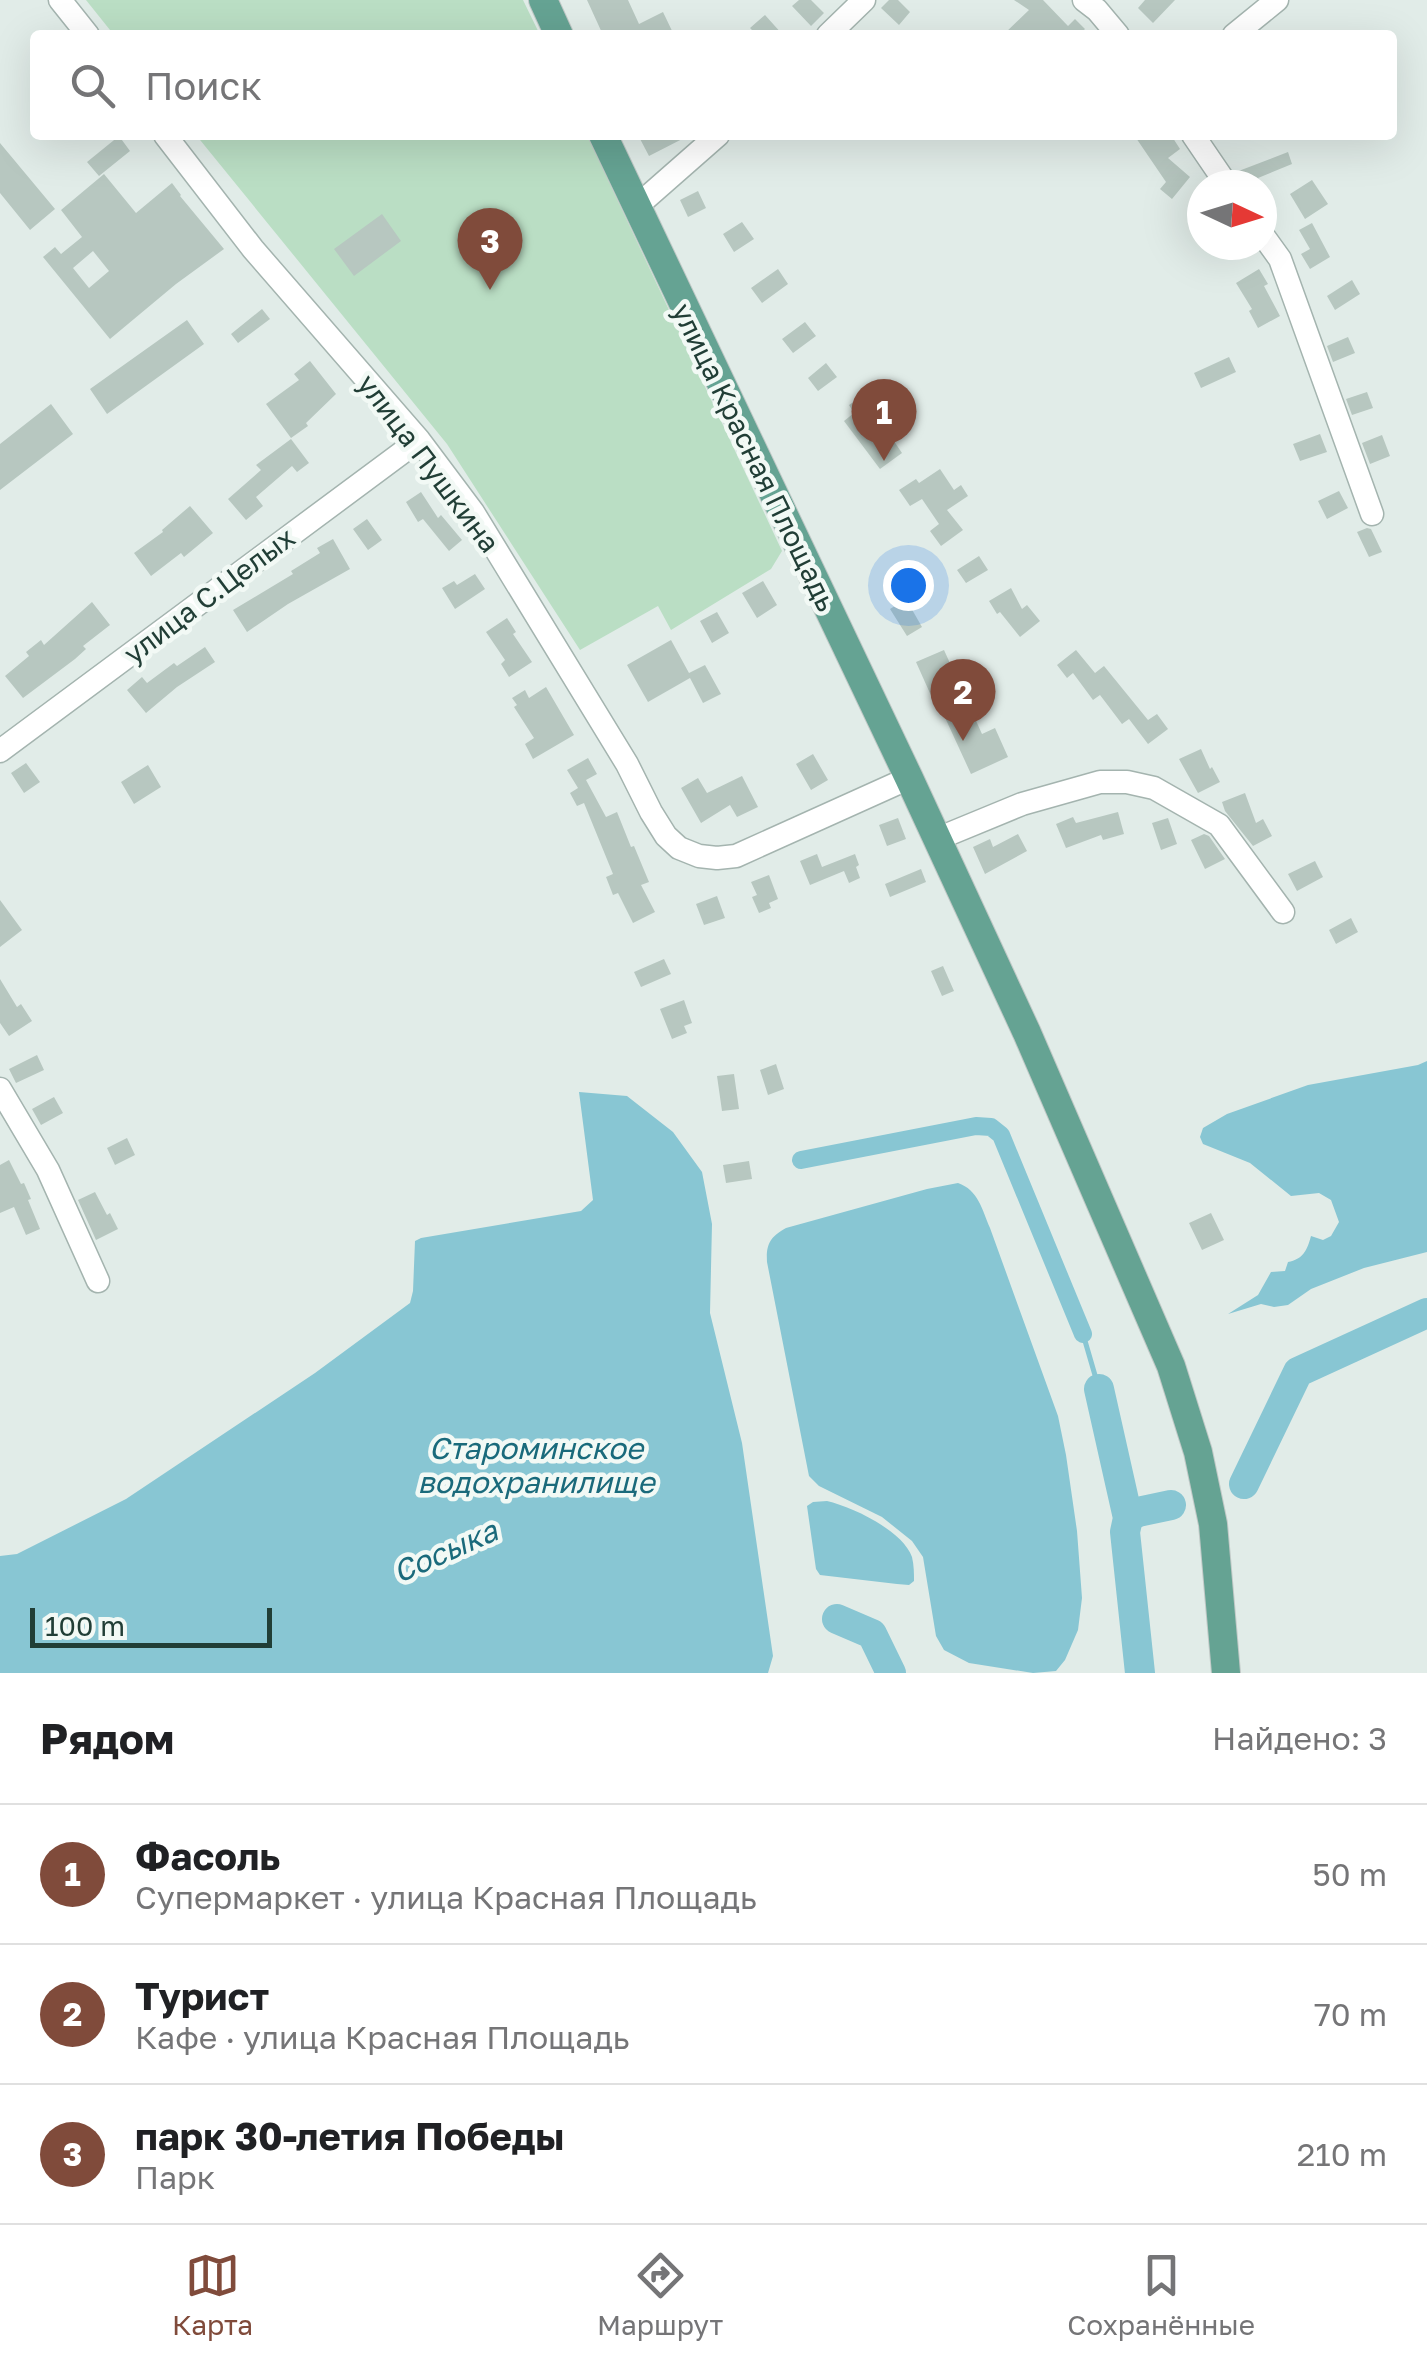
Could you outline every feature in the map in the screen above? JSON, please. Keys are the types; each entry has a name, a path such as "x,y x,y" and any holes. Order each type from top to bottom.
{"main road":[{"path":"543,0 557,30"},
{"name":"улица Красная Площадь","path":"606,140 909,778 1058,1105 1171,1366 1198,1452 1213,1524 1226,1673"}],"street":[{"path":"60,0 84,30"},
{"path":"833,30 864,0"},
{"path":"1084,0 1114,30"},
{"path":"1240,30 1277,0"},
{"name":"улица Пушкина","path":"169,140 253,249 419,440 474,512 627,764 666,836 678,848 699,856 736,856 909,778"},
{"path":"636,206 712,140"},
{"path":"1196,140 1217,170"},
{"path":"1277,256 1372,514"},
{"name":"улица С.Целых","path":"0,751 419,440"},
{"path":"937,839 1022,804 1100,782 1127,782 1154,788 1218,825 1283,912"},
{"path":"0,1088 48,1170 98,1281"}],"green space":[{"path":"86,0 523,0 538,30 110,30"},
{"path":"200,140 589,140 782,551 771,569 671,630 658,606 580,650 447,444"}],"water":[{"path":"1427,1061 1427,1252 1364,1268 1311,1289 1288,1305 1261,1304 1228,1314 1258,1295 1271,1272 1285,1271 1288,1262 1301,1256 1311,1236 1323,1240 1331,1236 1339,1222 1331,1200 1319,1193 1291,1196 1250,1163 1203,1144 1203,1128 1227,1114 1308,1085"},
{"name":"Староминское водохранилище","path":"579,1092 627,1096 673,1132 702,1172 712,1224 710,1313 742,1443 773,1656 768,1673 0,1673 0,1556 17,1554 126,1499 315,1373 410,1303 415,1241 581,1211 593,1200"},
{"path":"958,1183 975,1195 984,1214 1058,1416 1066,1455 1082,1598 1078,1630 1056,1671 1033,1673 969,1663 944,1650 936,1636 923,1557 912,1541 882,1517 819,1486 809,1476 767,1262 770,1242 786,1228"},
{"path":"827,1501 863,1514 899,1538 912,1557 914,1581 909,1585 820,1575 807,1506"}],"building":[{"path":"587,0 628,0 639,24 663,12 672,30 601,30"},
{"path":"799,0 811,0 824,13 811,26 792,6"},
{"path":"889,0 898,0 910,12 899,25 881,8"},
{"path":"1014,0 1043,0 1068,26 1075,19 1085,29 1008,30 1029,10"},
{"path":"1145,0 1175,0 1153,23 1138,8"},
{"path":"765,15 778,30 752,30"},
{"path":"114,140 122,140 130,151 99,176 87,162"},
{"path":"641,140 680,140 649,156"},
{"path":"1137,140 1174,140 1180,149 1168,158 1187,174 1187,181 1172,199 1160,189 1166,182"},
{"path":"0,143 55,209 30,230 0,193"},
{"path":"1288,152 1292,164 1277,170 1241,170"},
{"path":"104,174 136,213 172,183 224,249 110,339 43,257 55,247 61,254 82,237 61,210","holes":["93,251 109,271 89,288 73,268"]},
{"path":"1312,180 1328,204 1305,219 1290,194"},
{"path":"698,191 706,208 688,217 680,200"},
{"path":"382,214 401,241 354,276 334,249"},
{"path":"742,222 754,239 734,252 723,234"},
{"path":"1312,223 1330,257 1310,269 1301,254 1310,249 1299,230"},
{"path":"778,269 788,284 762,303 751,288"},
{"path":"1259,269 1280,316 1258,328 1236,283"},
{"path":"1352,280 1360,294 1335,310 1327,296"},
{"path":"262,309 270,319 238,343 231,334"},
{"path":"187,320 204,344 107,414 90,389"},
{"path":"805,322 816,336 793,353 782,339"},
{"path":"1348,337 1355,353 1333,362 1327,346"},
{"path":"1229,357 1236,372 1201,388 1194,373"},
{"path":"310,361 336,394 306,423 308,426 291,438 266,404 299,380 294,374"},
{"path":"826,363 837,377 818,391 808,378"},
{"path":"871,390 889,416 881,422 902,453 880,469 844,421 854,413 849,405"},
{"path":"1367,392 1373,408 1352,415 1346,399"},
{"path":"51,404 73,434 0,490 0,444"},
{"path":"1320,434 1327,452 1300,461 1293,444"},
{"path":"1382,435 1390,456 1370,464 1362,443"},
{"path":"291,439 309,463 297,472 292,466 256,497 263,506 246,520 228,499 261,470 256,465"},
{"path":"940,469 954,490 961,485 968,496 947,510 963,530 941,546 930,531 939,524 922,499 910,506 899,490"},
{"path":"1339,491 1348,508 1327,519 1318,501"},
{"path":"421,492 438,518 441,515 462,540 449,551 423,519 418,522 406,502"},
{"path":"190,506 213,533 184,557 181,553 151,576 134,553"},
{"path":"367,519 382,540 368,550 353,529"},
{"path":"1367,528 1382,552 1369,557 1357,532"},
{"path":"333,539 350,569 247,632 233,610 293,574 291,571 320,553 317,548"},
{"path":"979,556 988,570 966,583 957,570"},
{"path":"475,574 485,589 455,609 442,588 454,581 457,585"},
{"path":"763,581 777,605 757,618 742,593"},
{"path":"1011,588 1022,609 1027,605 1040,621 1020,637 989,601"},
{"path":"906,599 922,627 907,636 890,609"},
{"path":"92,602 110,625 83,646 86,649 75,659 23,698 5,676 29,656 26,652 41,640 44,645"},
{"path":"717,612 729,633 712,643 700,621"},
{"path":"507,618 532,662 509,677 501,664 505,660 486,632"},
{"path":"671,640 689,673 705,665 721,694 703,703 690,678 648,702 627,665"},
{"path":"205,647 215,662 146,713 127,690 142,677 147,683"},
{"path":"944,650 982,734 995,728 1008,757 971,774 916,662"},
{"path":"1076,650 1095,673 1104,666 1148,720 1157,714 1168,729 1148,744 1129,719 1122,724 1100,695 1093,700 1073,673 1067,678 1057,665"},
{"path":"546,687 574,735 533,759 525,744 534,738 512,698 525,690 529,698"},
{"path":"1201,749 1220,782 1198,793 1179,759"},
{"path":"813,754 828,780 811,790 796,764"},
{"path":"588,758 597,774 586,780 606,817 617,812 649,882 641,885 655,912 633,923 618,893 613,895 606,877 613,874 584,803 577,806 570,793 578,788 567,770"},
{"path":"26,763 40,782 24,793 11,773"},
{"path":"148,765 161,787 134,804 121,782"},
{"path":"742,776 758,807 737,817 730,805 701,823 681,788 698,778 707,793"},
{"path":"1245,793 1256,823 1263,819 1272,836 1253,846 1222,802"},
{"path":"1118,812 1124,834 1103,840 1101,835 1066,848 1056,824 1073,817 1076,823"},
{"path":"898,818 906,839 887,846 879,825"},
{"path":"1168,818 1177,844 1161,850 1152,823"},
{"path":"1018,834 1027,851 985,874 973,847 990,839 993,847"},
{"path":"1204,834 1225,859 1205,869 1191,840"},
{"path":"817,854 822,867 855,854 860,878 849,883 844,871 810,885 800,861"},
{"path":"1315,861 1323,877 1297,891 1288,874"},
{"path":"921,869 926,882 890,897 885,884"},
{"path":"769,875 778,899 769,903 771,908 759,913 751,882"},
{"path":"717,896 725,918 704,925 696,904"},
{"path":"0,900 22,930 0,947"},
{"path":"1351,918 1358,932 1336,944 1329,930"},
{"path":"664,959 671,974 641,987 634,972"},
{"path":"943,966 954,991 942,996 931,971"},
{"path":"0,979 17,1007 21,1004 32,1021 9,1036 0,1023"},
{"path":"684,1000 692,1023 684,1026 687,1033 672,1039 660,1009"},
{"path":"37,1055 44,1070 16,1083 9,1069"},
{"path":"776,1064 784,1089 768,1095 760,1070"},
{"path":"734,1074 739,1109 722,1111 717,1076"},
{"path":"54,1097 63,1113 41,1125 32,1109"},
{"path":"127,1138 135,1155 115,1165 107,1148"},
{"path":"9,1160 21,1184 24,1183 40,1229 26,1235 14,1207 0,1213 0,1165"},
{"path":"749,1161 752,1179 726,1183 723,1165"},
{"path":"95,1192 118,1229 96,1240 78,1200"},
{"path":"1211,1213 1224,1240 1202,1250 1189,1223"}],"waterway":[{"path":"801,1160 976,1126 991,1127 1001,1135 1083,1334"},
{"name":"Сосыка","path":"1244,1484 1298,1372 1427,1313"},
{"path":"1083,1334 1099,1389"},
{"path":"1099,1389 1128,1518"},
{"name":"Сосыка","path":"1140,1673 1125,1532 1128,1518 1138,1512 1171,1505"},
{"name":"Сосыка","path":"837,1619 872,1634 891,1673"}],"place":[{"name":"парк 30-летия Победы","path":"490,290"},
{"name":"Фасоль","path":"884,461"},
{"name":"Турист","path":"963,741"}]}
